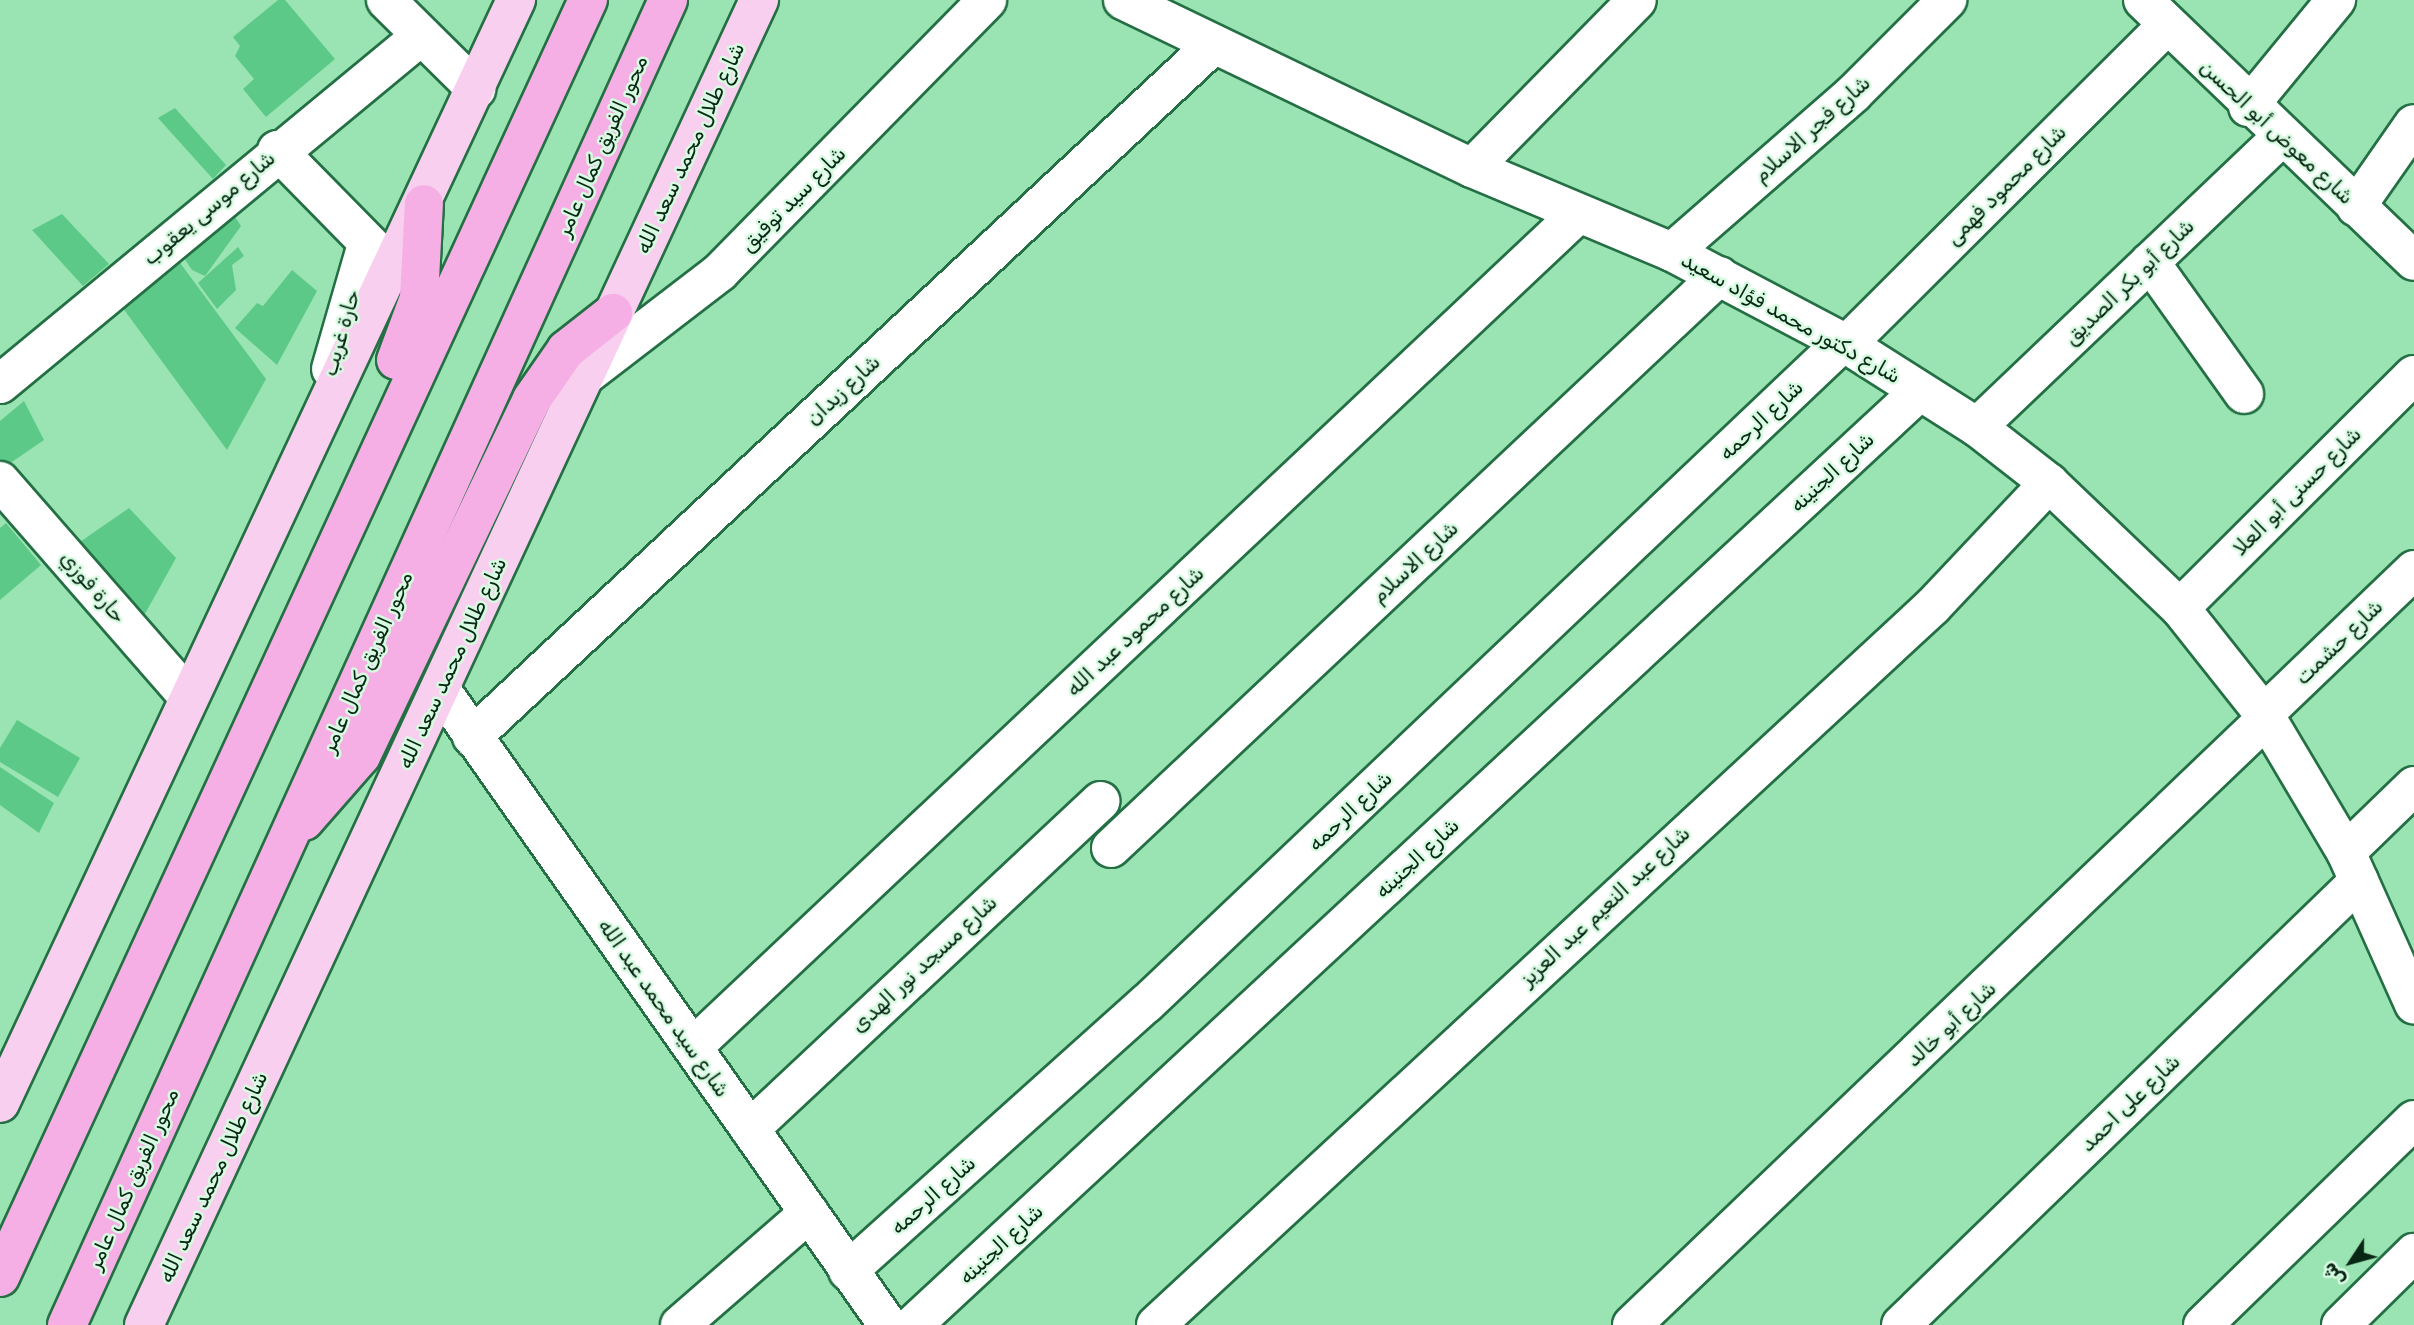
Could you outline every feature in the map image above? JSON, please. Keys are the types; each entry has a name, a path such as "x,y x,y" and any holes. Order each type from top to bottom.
{"highway":[{"path":"0,1277 588,0"},
{"name":"محور الفريق كمال عامر","path":"67,1325 668,0"},
{"path":"227,783 244,701 410,328 425,267 424,204"},
{"path":"290,832 341,785 361,756 532,399 566,350 613,313"}],"main road":[{"path":"0,1102 186,694 316,421 381,256 424,204 516,0"},
{"name":"شارع طلال محمد سعد الله","path":"144,1325 759,0"}],"street":[{"path":"386,0 476,89"},
{"name":"شارع سيد توفيق","path":"582,378 720,272 987,0"},
{"name":"شارع دكتور محمد فؤاد سعيد","path":"1123,0 1472,167 1672,252 1845,343 1977,427 2049,484 2180,608 2265,716 2352,866 2414,1004"},
{"path":"1472,167 1637,0"},
{"name":"شارع فجر الاسلام","path":"1672,252 1854,93 1947,0"},
{"path":"2248,107 2336,0"},
{"name":"شارع معوض أبو الحسن","path":"2155,13 2248,107 2414,261"},
{"name":"شارع محمود فهمى","path":"1845,343 2155,13"},
{"name":"شارع موسى يعقوب","path":"0,384 277,150 421,36"},
{"name":"شارع زيدان","path":"471,737 1214,44"},
{"path":"2356,207 2414,124"},
{"name":"شارع أبو بكر الصديق","path":"1977,427 2281,137"},
{"path":"277,150 381,256"},
{"name":"شارع محمود عبد الله","path":"693,1047 1578,214"},
{"path":"2150,262 2245,394"},
{"name":"شارع الاسلام","path":"1111,848 1719,276"},
{"name":"شارع الرحمه","path":"848,1271 1146,1004 1845,343"},
{"name":"شارع حسنى أبو العلا","path":"2180,608 2414,375"},
{"name":"شارع الجنينه","path":"914,1325 1920,391"},
{"name":"حارة فوزي","path":"0,481 186,694"},
{"name":"شارع عبد النعيم عبد العزيز","path":"1156,1325 1933,606 2049,484"},
{"name":"شارع حشمت","path":"2265,716 2414,570"},
{"name":"شارع سيد محمد عبد الله","path":"441,690 471,737 888,1325"},
{"name":"شارع أبو خالد","path":"1632,1325 2265,716"},
{"name":"شارع على احمد","path":"1901,1325 2352,866 2414,786"},
{"name":"شارع مسجد نور الهدى","path":"750,1129 1100,802"},
{"path":"2203,1325 2414,1120"},
{"path":"680,1325 809,1213"},
{"path":"2341,1325 2414,1253"}],"building":[{"path":"278,0 285,0 335,59 266,117 243,89 254,79 235,56 240,46 233,37"},
{"path":"175,108 226,165 213,179 158,118"},
{"path":"222,197 241,226 205,276 192,270 175,244"},
{"path":"62,214 109,264 83,286 32,230"},
{"path":"238,247 244,256 232,265 236,290 217,309 198,283"},
{"path":"169,248 266,379 227,450 114,296"},
{"path":"292,270 317,291 277,365 235,328 257,303 263,306"},
{"path":"24,401 44,440 0,470 0,421"},
{"path":"129,508 176,558 141,621 77,544"},
{"path":"6,523 41,565 0,600 0,528"},
{"path":"17,720 80,758 58,797 0,762 0,748"},
{"path":"0,767 54,803 39,833 0,805"}]}
